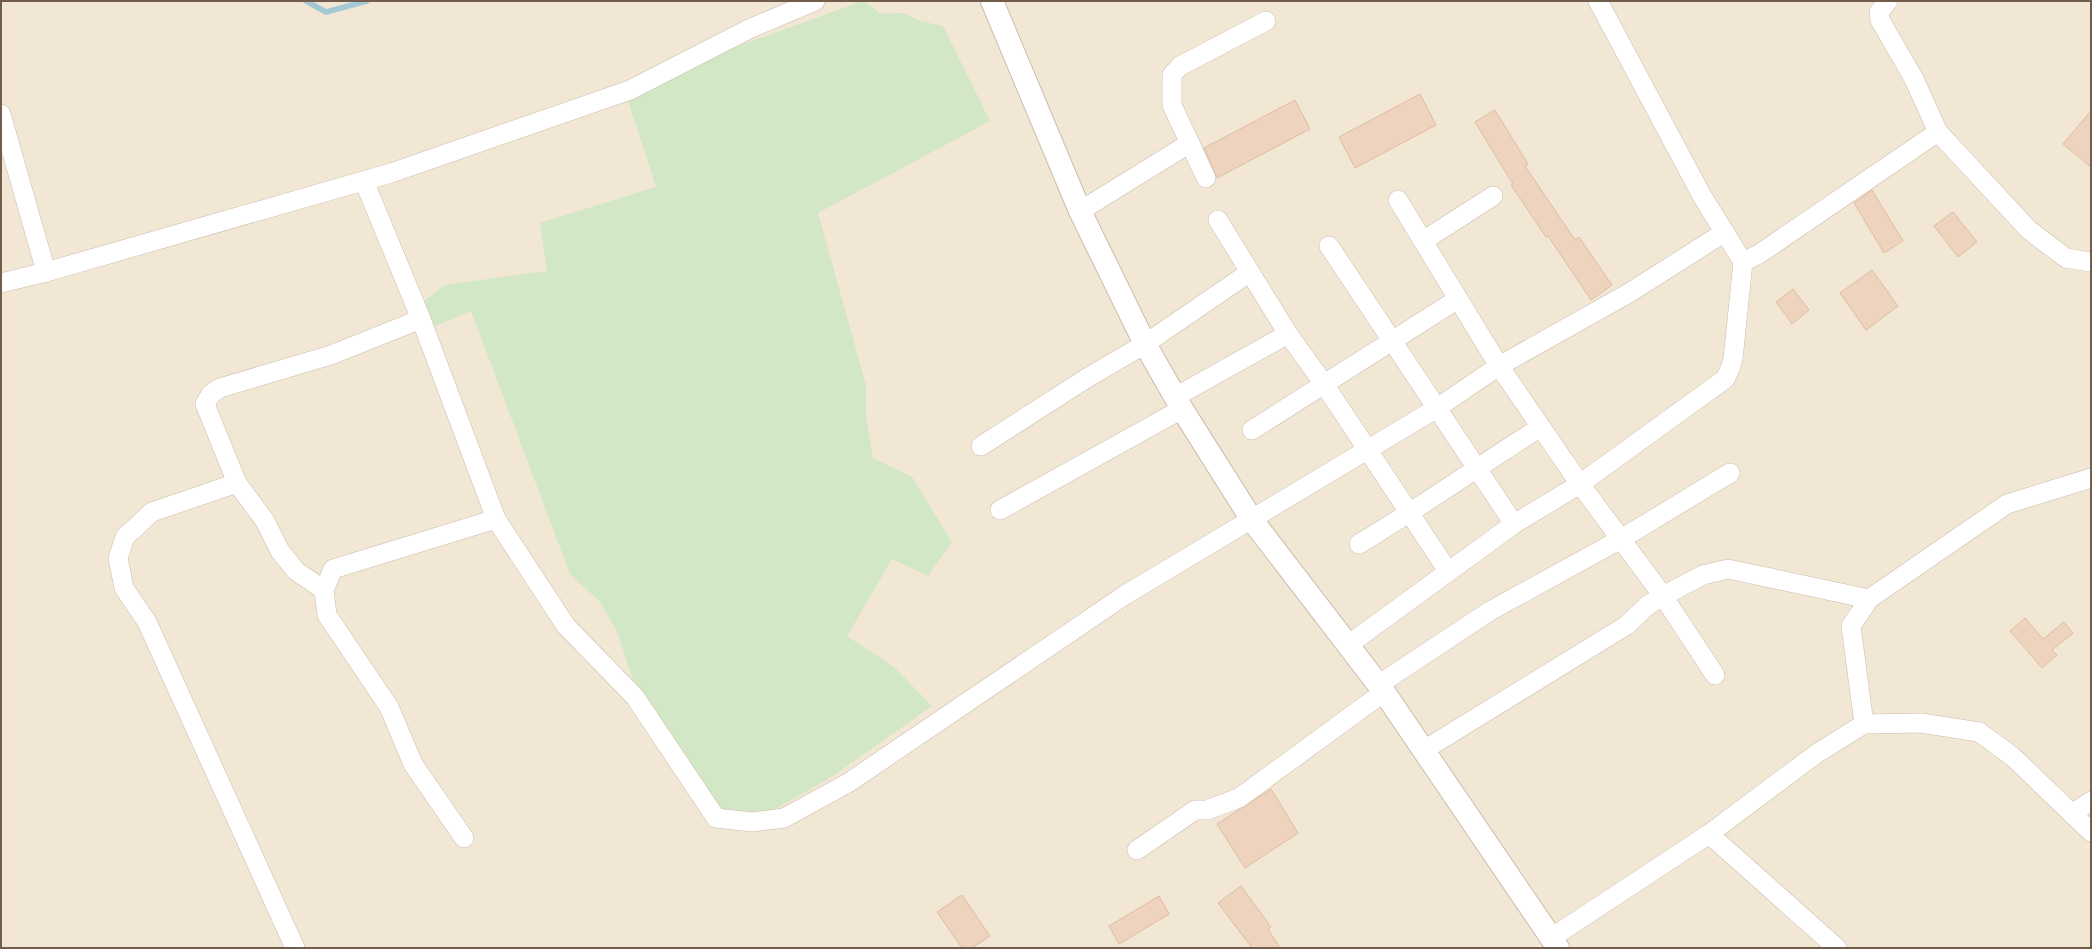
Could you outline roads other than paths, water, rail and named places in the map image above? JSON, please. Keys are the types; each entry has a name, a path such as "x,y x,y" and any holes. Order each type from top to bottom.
{"street":[{"path":"1,283 46,272 364,181 630,90 749,28 815,1"},
{"path":"992,1 1080,211 1145,344 1179,403 1252,520 1381,689 1555,943 1709,834 1816,754 1864,724 1922,723 1979,732 2013,757 2091,832"},
{"path":"1348,645 1514,524 1580,484 1725,379 1730,369 1733,359 1743,262 1702,196 1598,1"},
{"path":"1888,1 1879,12 1880,20 1914,79 1938,132 2029,230 2066,258 2091,262"},
{"path":"1206,178 1172,105 1172,75 1180,66 1266,21"},
{"path":"1,114 46,272"},
{"path":"1743,262 1759,254 1938,132"},
{"path":"1080,211 1190,143"},
{"path":"364,181 421,319 496,519 566,626 635,697 716,818 752,822 784,818 848,783 1125,594 1252,520 1437,408 1499,366 1630,293 1725,232"},
{"path":"1423,240 1493,196"},
{"path":"1398,200 1499,366 1580,484 1663,596 1715,675"},
{"path":"1218,220 1288,334 1324,384 1448,571"},
{"path":"1329,246 1514,524"},
{"path":"981,446 1087,378 1145,344 1250,272"},
{"path":"1252,430 1458,299"},
{"path":"324,590 296,571 280,551 264,521 237,483 205,404 210,394 220,388 331,355 421,319"},
{"path":"1000,510 1179,403 1288,334"},
{"path":"1358,544 1410,514 1476,468 1541,427"},
{"path":"1137,850 1195,810 1207,810 1239,798 1381,689 1490,611 1621,539 1730,473"},
{"path":"1864,724 1851,626 1869,599 2007,504 2091,478"},
{"path":"237,483 152,512 125,537 118,558 124,588 147,622 295,948"},
{"path":"464,838 413,764 389,707 327,615 324,590 333,569 496,519"},
{"path":"1424,750 1627,625 1648,606 1663,596 1703,575 1728,569 1869,599"},
{"path":"2072,814 2091,801"},
{"path":"1709,834 1837,948"}],"waterway":[{"path":"306,1 326,12 367,1"}]}
